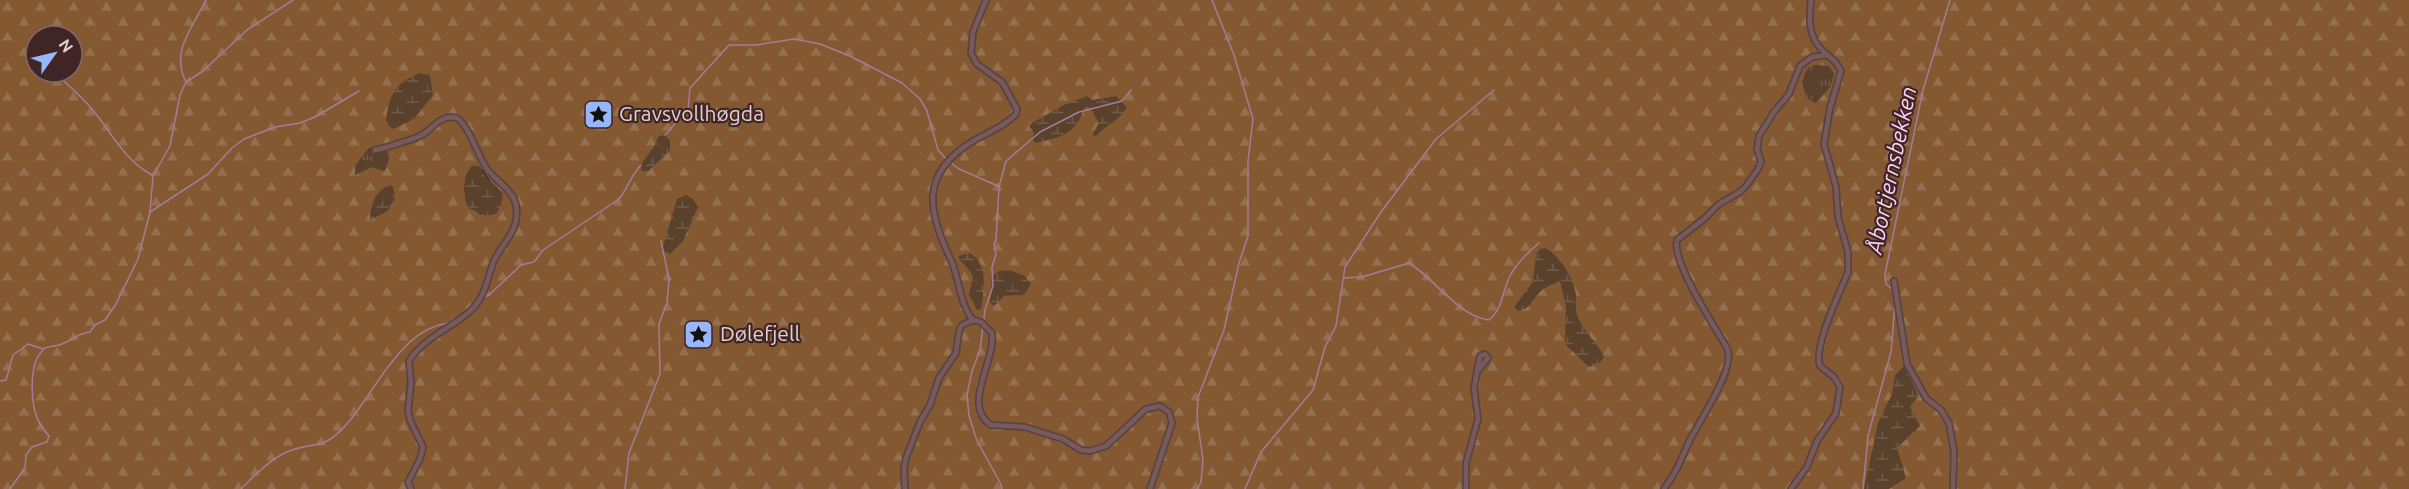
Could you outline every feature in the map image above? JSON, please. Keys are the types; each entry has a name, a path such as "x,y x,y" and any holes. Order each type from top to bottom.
{"street":[{"path":"986,0 973,32 971,53 977,64 1002,82 1017,110 1016,114 959,150 948,160 937,179 932,204 935,223 959,281 966,311 973,320 981,322 992,333 991,352 978,400 982,415 992,425 1025,427 1064,439 1081,450 1090,451 1106,446 1146,409 1160,406 1169,412 1173,423 1150,489"},
{"path":"1791,489 1807,467 1817,441 1836,414 1840,397 1839,383 1820,366 1819,355 1827,324 1849,265 1848,252 1838,217 1836,187 1824,144 1830,108 1840,78 1839,66 1812,37 1811,0"},
{"path":"1664,489 1678,471 1688,445 1710,407 1729,358 1726,348 1690,285 1677,252 1677,240 1719,204 1746,186 1761,162 1757,149 1759,136 1789,94 1800,66 1812,57 1828,55"},
{"path":"375,150 420,136 441,119 457,118 466,128 488,171 508,191 516,205 512,235 493,264 488,283 477,305 455,324 422,346 409,362 411,383 408,410 410,420 423,447 420,459 408,482 411,489"},
{"path":"1894,281 1907,364 1926,398 1941,410 1949,423 1954,452 1953,489"},
{"path":"905,489 904,469 920,422 930,405 939,378 956,353 962,325 973,320"},
{"path":"1466,489 1466,463 1478,419 1474,394 1478,372"}],"green space":[{"path":"0,0 2409,0 2409,489 0,489","holes":["1814,65 1829,66 1834,74 1830,87 1816,103 1807,99 1802,82 1807,68","659,136 670,150 648,171 641,165","369,148 386,148 389,158 385,171 372,167 355,175 355,166","482,169 490,180 481,215 466,202 464,188","393,191 394,195 388,210 370,219 371,209"]},
{"path":"1813,65 1829,66 1834,74 1830,87 1816,103 1807,99 1802,82 1807,68"},
{"path":"420,73 430,75 433,95 414,119 393,129 386,123 391,98 398,86"},
{"path":"1087,96 1092,100 1116,96 1127,107 1096,136 1092,135 1099,123 1090,108 1085,107 1072,129 1053,139 1035,143 1032,138 1034,133 1029,126 1032,123 1064,105"},
{"path":"665,135 670,141 670,150 648,171 642,171 641,165 659,136"},
{"path":"369,148 386,148 389,158 385,171 372,167 355,176 355,166"},
{"path":"473,165 478,165 486,177 501,191 501,205 497,213 493,215 485,215 468,208 465,179"},
{"path":"390,185 393,187 395,199 386,212 370,220 374,199 380,191"},
{"path":"686,195 693,199 698,207 683,241 670,254 662,250 677,199"},
{"path":"1546,248 1561,262 1575,288 1578,318 1604,357 1599,364 1589,367 1565,344 1566,306 1560,281 1543,289 1526,308 1518,311 1514,307 1533,282 1536,254 1540,249"},
{"path":"969,253 980,263 984,278 981,309 977,310 969,295 973,276 958,256"},
{"path":"1009,270 1025,276 1031,284 1024,295 1004,296 992,305 990,301 992,277 999,271"},
{"path":"1905,365 1918,396 1910,407 1920,426 1897,448 1906,478 1889,489 1864,489 1878,423 1892,394 1895,375"}],"waterway":[{"path":"186,82 182,71 182,50 206,0"},
{"path":"0,381 6,380 13,355 28,344 43,349 59,345 90,332 95,325 105,320 116,304 138,259 150,212 153,176 170,146 180,95 186,82 203,71 247,30 293,0"},
{"path":"1197,489 1201,482 1203,460 1197,418 1198,397 1224,330 1239,263 1248,236 1248,161 1253,119 1234,55 1212,0"},
{"name":"Åbortjernsbekken","path":"1894,294 1886,284 1885,274 1923,90 1950,0"},
{"path":"665,135 688,109 690,88 729,45 756,45 794,39 820,44 850,56 902,83 920,99 927,111 938,150 946,159 959,169 998,186"},
{"path":"67,84 92,109 126,154 152,175"},
{"path":"1002,489 977,441 969,416 967,395 972,371 980,350 985,310 993,286 992,267 996,254 994,244 999,187 1006,161 1040,132 1079,112 1122,101 1131,90"},
{"path":"1245,489 1261,452 1313,390 1325,347 1336,326 1345,267 1381,212 1436,139 1494,90"},
{"path":"150,212 208,174 232,148 244,139 275,127 300,123 315,117 359,91"},
{"path":"482,298 489,295 521,265 534,262 543,250 619,199 641,165"},
{"path":"625,489 629,453 660,374 659,324 667,303 669,279 661,241"},
{"path":"1344,278 1362,277 1409,263 1467,312 1489,320 1497,311 1513,271 1539,243"},
{"name":"Åbortjernsbekken","path":"1863,489 1868,436 1891,352 1895,302"},
{"path":"241,489 265,466 285,453 326,442 338,434 404,348 418,335 434,327 452,323"},
{"path":"10,489 25,468 26,455 32,447 47,442 49,436 37,417 32,386 35,365 43,350"}],"place":[{"name":"Gravsvollhøgda","path":"598,114"},
{"name":"Dølefjell","path":"699,334"}]}
